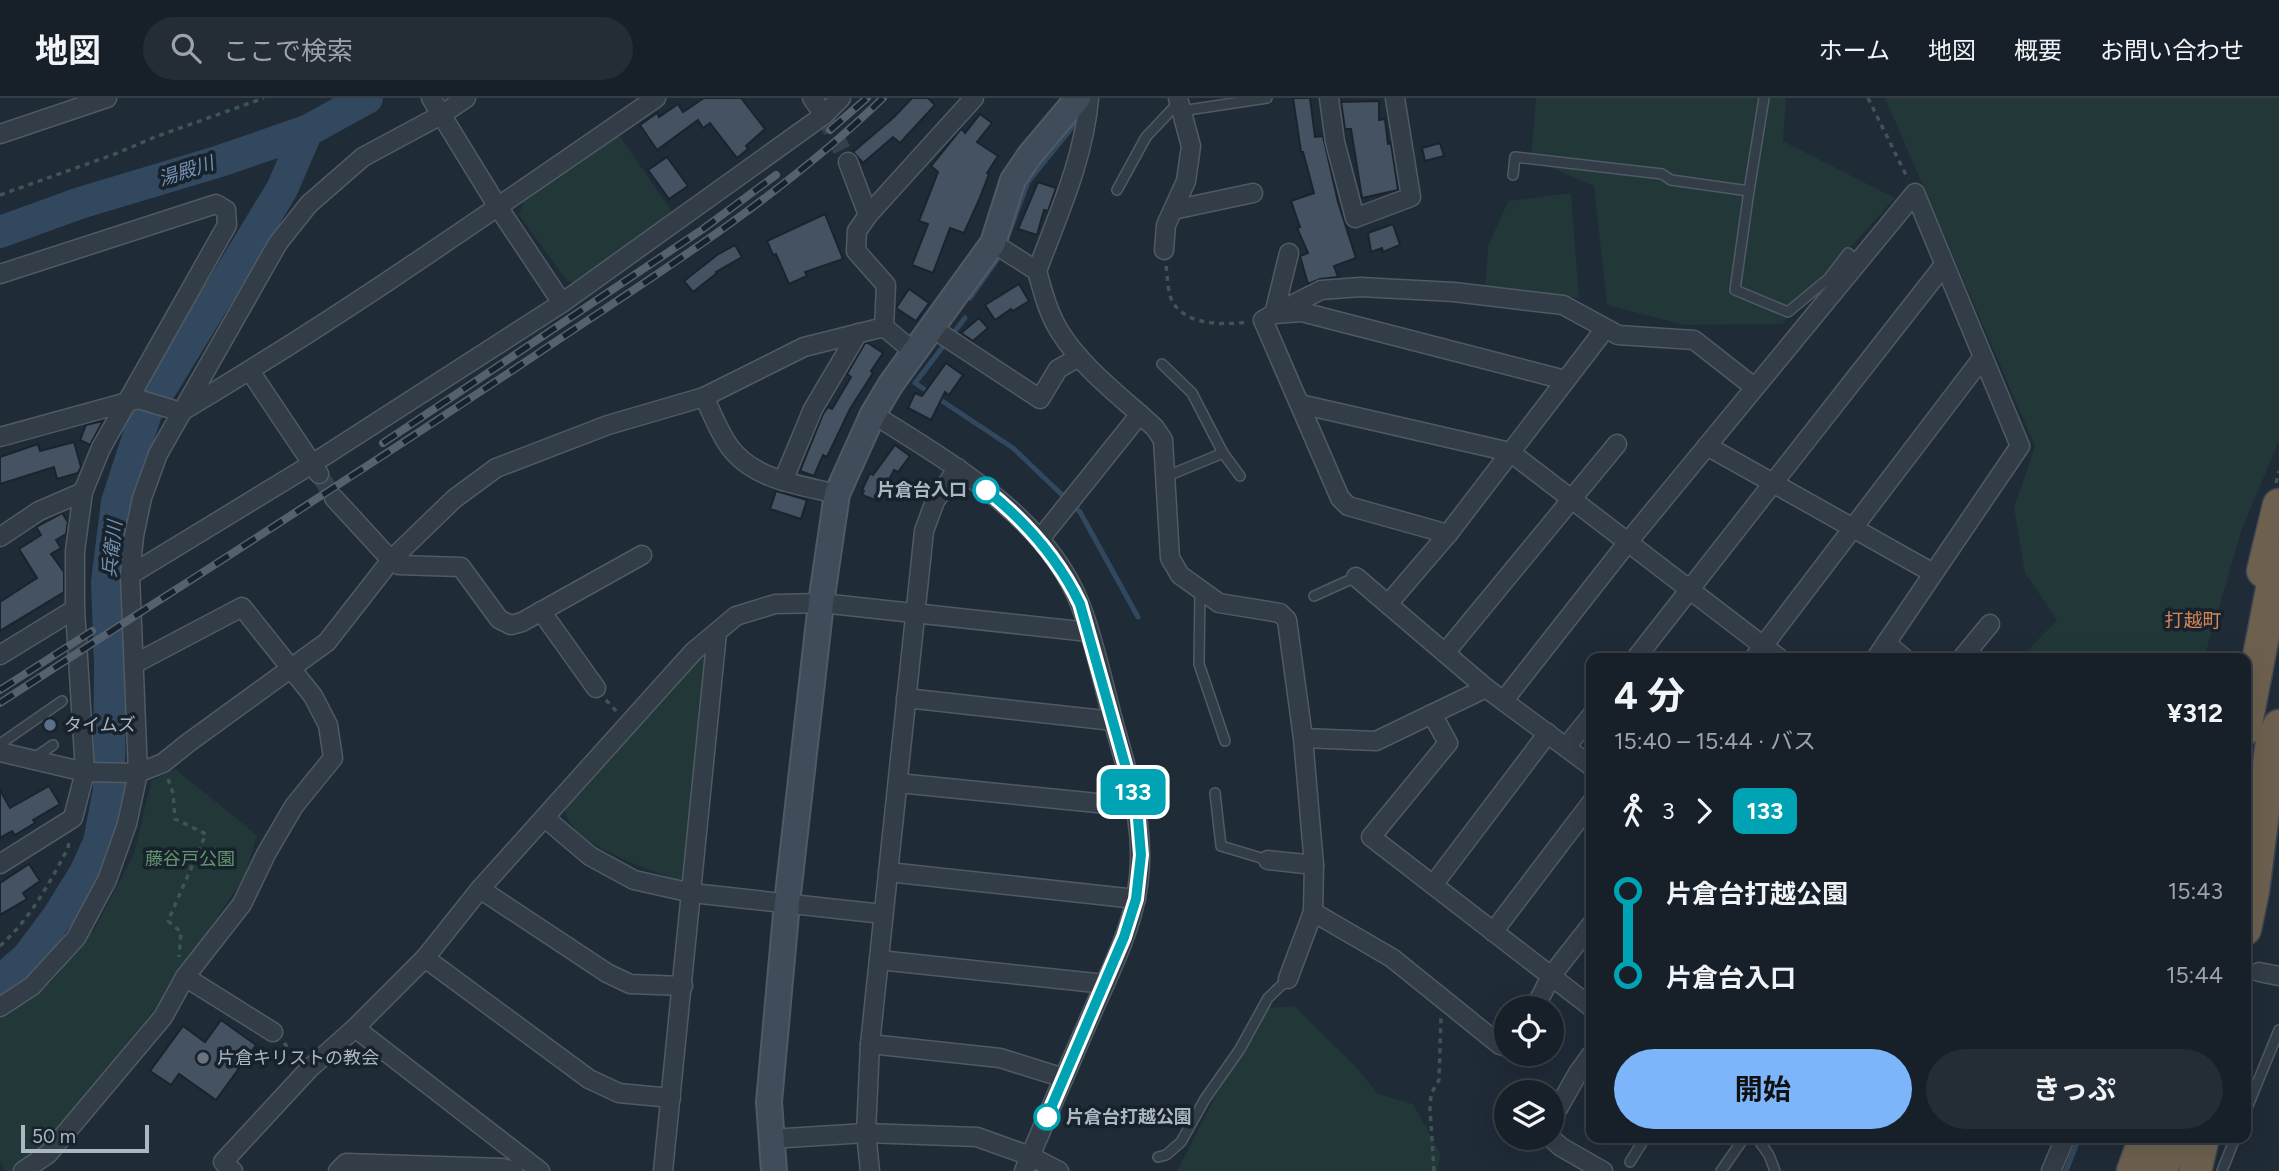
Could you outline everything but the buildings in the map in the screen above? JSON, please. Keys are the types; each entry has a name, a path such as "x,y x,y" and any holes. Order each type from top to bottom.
{"highway":[{"path":"2244,653 2279,505"},
{"path":"2251,900 2279,553"},
{"path":"2251,814 2279,612"},
{"path":"2133,1171 2143,1143"},
{"path":"2161,1171 2170,1143"},
{"path":"2195,1171 2202,1143"}],"street":[{"path":"0,134 107,98"},
{"path":"0,1007 32,986 76,938 107,880 127,824 138,773 130,575 134,536 142,498 176,410 278,243 309,204 363,157 435,104 466,98"},
{"path":"0,437 132,400 176,410 250,371 498,207 656,98"},
{"path":"812,98 824,115"},
{"path":"130,575 315,469 562,303 824,115 841,98"},
{"path":"884,327 886,285 856,251 857,232 868,215 974,98"},
{"path":"774,1171 769,1102 787,903 821,603 837,494 873,414 891,384 914,352 942,335 993,243 1013,180 1030,155 1078,98"},
{"path":"1089,98 1087,126 1078,160 1037,271 1060,332 1079,357 1140,414 1163,440 1170,558 1180,575 1219,603 1280,612 1287,621 1303,738 1314,865 1313,912 1288,979"},
{"path":"1329,98 1335,142 1355,218 1411,197 1395,98"},
{"path":"1164,250 1166,225 1186,181 1191,146 1179,103"},
{"path":"435,104 498,207 562,303"},
{"path":"848,162 868,215"},
{"path":"1173,210 1253,193"},
{"path":"1504,700 1628,542 1915,193 2020,446 1881,651"},
{"path":"0,274 216,204 226,210 227,225 132,400 101,448 83,492 75,551 75,609 85,772 74,818 0,864"},
{"path":"993,243 1037,271"},
{"path":"1289,253 1269,317 1300,404 1340,498 1349,506 1448,534"},
{"path":"1640,653 1944,265"},
{"path":"1269,317 1321,290 1360,287 1454,292 1563,305 1618,335 1694,340 1754,387"},
{"path":"1269,317 1302,312 1565,380"},
{"path":"0,752 85,772 138,773 163,763 327,642 391,560 454,499 496,468 608,425 704,397 804,347 884,327"},
{"path":"884,327 914,352"},
{"path":"1388,604 1448,534 1605,329"},
{"path":"783,481 813,409 858,333"},
{"path":"942,335 1040,399 1058,369 1079,357"},
{"path":"1300,404 1510,452 1690,590 1758,652 1983,357"},
{"path":"250,371 315,469"},
{"path":"704,397 729,446 746,465 783,481 837,494"},
{"path":"873,414 958,468 1007,507 1040,539 1069,581 1089,632 1137,807 1141,855 1136,899 1105,984 1027,1164"},
{"path":"1040,539 1140,414"},
{"path":"1445,653 1617,444"},
{"path":"1707,446 1933,573"},
{"path":"870,1171 866,1133 870,1044 924,531 935,501 958,468"},
{"path":"0,537 39,511 83,492"},
{"path":"334,498 391,560 399,565 461,567 499,619 511,625 522,622 642,555"},
{"path":"1356,577 1486,688 1586,762"},
{"path":"233,1171 223,1162 309,1069 355,1028 425,958 480,889 693,652 736,616 775,604 821,603 1089,632"},
{"path":"23,1171 48,1154 163,1017 185,977 242,904 266,854 294,806 332,758 328,724 313,696 242,607 134,664"},
{"path":"0,655 75,609"},
{"path":"541,611 596,688"},
{"path":"1966,653 1990,624"},
{"path":"663,1171 717,633"},
{"path":"1303,738 1376,741 1486,688"},
{"path":"906,698 1113,721"},
{"path":"1432,714 1448,743 1371,837 1586,1003"},
{"path":"1566,747 1586,722"},
{"path":"1433,885 1548,733"},
{"path":"898,783 1137,807"},
{"path":"1493,932 1586,810"},
{"path":"545,818 590,856 634,880 692,893 883,914"},
{"path":"1268,860 1314,865"},
{"path":"888,872 1136,899"},
{"path":"480,889 607,973 630,984 683,986"},
{"path":"1313,912 1392,958 1494,1040"},
{"path":"1541,996 1551,976 1586,931"},
{"path":"425,958 589,1079 619,1093 671,1098"},
{"path":"879,960 1105,984"},
{"path":"2259,972 2279,976"},
{"path":"185,977 273,1032"},
{"path":"355,1028 540,1171"},
{"path":"870,1044 1000,1058 1064,1078"},
{"path":"1564,1098 1586,1062"},
{"path":"771,1139 866,1133 977,1137 1027,1164 1059,1171"},
{"path":"2051,1171 2063,1143"},
{"path":"1564,1149 1603,1171"},
{"path":"338,1171 346,1163 503,1168 513,1171"}],"lane":[{"path":"1117,190 1146,137 1179,103 1267,98"},
{"path":"1764,98 1735,290 1788,312 1829,278 1848,253 1858,262"},
{"path":"1513,175 1515,157 1662,174 1671,180 1749,191"},
{"path":"1161,363 1192,393 1223,453 1240,476"},
{"path":"1165,477 1223,453"},
{"path":"1314,596 1356,577"},
{"path":"1200,589 1199,664 1225,741"},
{"path":"0,744 62,701"},
{"path":"32,760 53,745"},
{"path":"1215,793 1221,846 1268,860"},
{"path":"1158,1157 1166,1155 1181,1142 1205,1099 1240,1049 1268,998 1288,979"},
{"path":"2251,1098 2279,1030"},
{"path":"1630,1162 1642,1143"},
{"path":"1721,1171 1741,1143"},
{"path":"1761,1143 1775,1171"},
{"path":"2222,1171 2233,1143"}],"path":[{"path":"0,195 115,155 155,137 264,98"},
{"path":"1868,98 1915,193"},
{"path":"1164,250 1169,289 1175,305 1185,314 1219,324 1269,317"},
{"path":"596,688 628,724"},
{"path":"163,763 173,793 175,819 206,834 168,920 181,932"},
{"path":"0,946 17,931 46,890 68,848 74,818"},
{"path":"1434,1171 1430,1109 1431,1094 1438,1080 1442,999"},
{"path":"273,1032 309,1069"}],"green space":[{"path":"1536,98 1786,98 1783,141 1895,198 1782,324 1684,325 1607,305 1594,186 1531,159"},
{"path":"1885,98 2279,98 2279,441 2242,529 2205,653 2025,653 2057,620 2025,573 2014,508 2035,446"},
{"path":"619,135 675,216 576,283 567,281 519,215 523,202"},
{"path":"1571,193 1579,298 1485,289 1488,246 1508,201"},
{"path":"696,659 709,660 687,879 681,880 632,863 595,844 569,821 565,809"},
{"name":"藤谷戸公園","path":"175,769 257,835 245,876 161,1001 38,1155 15,1171 5,1171 0,1161 0,1018 52,981 95,928 134,854 151,781"},
{"path":"1294,1006 1358,1069 1378,1094 1413,1104 1441,1154 1437,1171 1177,1171 1216,1095 1269,1008"}],"waterway":[{"name":"湯殿川","path":"0,232 80,203 220,161 307,131 367,98"},
{"path":"1006,241 1028,182 1075,124"},
{"name":"兵衛川","path":"0,981 27,958 59,915 85,873 99,842 109,790 110,664 107,582 117,502 146,413 282,189 307,131"},
{"path":"970,298 999,257"},
{"path":"965,318 915,383 1013,448 1080,512 1138,617"},
{"path":"2066,1171 2077,1143"}],"tunnel":[{"path":"824,115 842,150"},
{"path":"319,474 334,498"}],"railway":[{"path":"830,130 867,98"},
{"path":"0,703 683,257 806,166 883,98"},
{"path":"383,443 703,229 776,175"},
{"path":"0,690 92,631"}],"bus line":[{"name":"133","path":"986,490 1040,539 1069,581 1080,604 1137,807 1141,855 1136,899 1105,984 1047,1117"}],"place":[{"name":"片倉台入口","path":"986,490"},
{"name":"タイムズ","path":"50,725"},
{"name":"片倉キリストの教会","path":"203,1058"},
{"name":"片倉台打越公園","path":"1047,1117"}],"district":[{"name":"打越町","path":"2193,620"}]}
